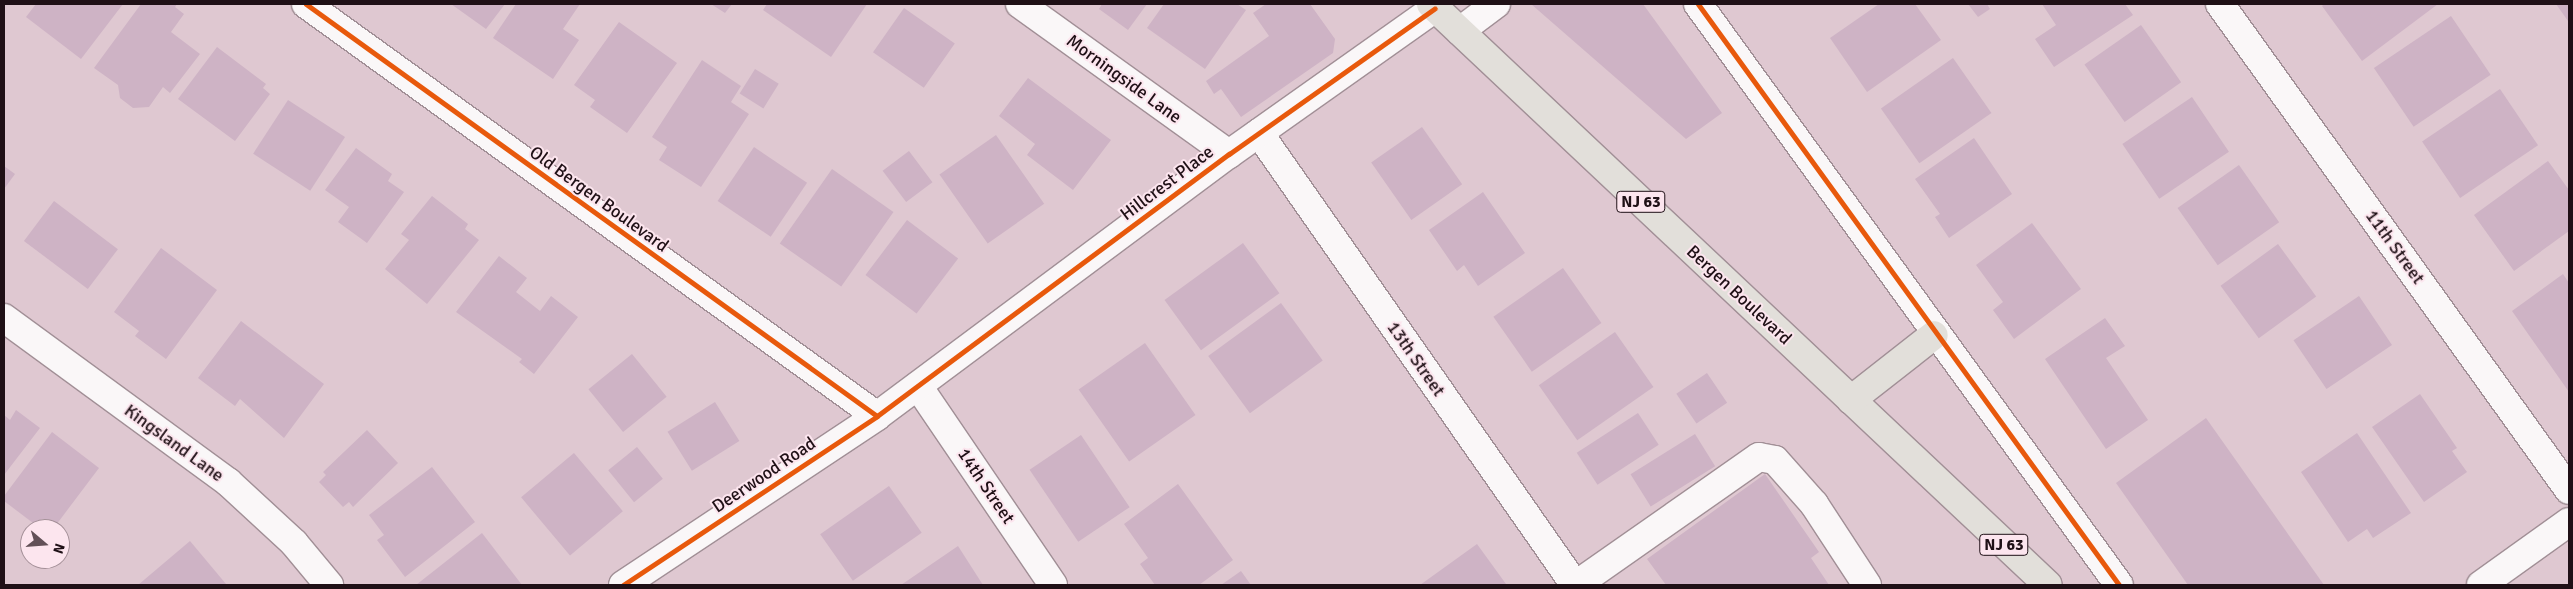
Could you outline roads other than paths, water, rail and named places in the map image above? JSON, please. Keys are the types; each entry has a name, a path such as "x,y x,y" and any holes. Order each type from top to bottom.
{"main road":[{"name":"Bergen Boulevard","path":"1433,6 2048,585"},
{"path":"1851,400 1934,335"}],"street":[{"name":"Old Bergen Boulevard","path":"306,4 877,416"},
{"name":"Morningside Lane","path":"1020,4 1229,154"},
{"path":"1460,31 1496,4"},
{"path":"1698,4 1934,335 2119,585"},
{"name":"11th Street","path":"2220,4 2569,490"},
{"name":"Hillcrest Place","path":"918,386 1229,154 1433,6"},
{"name":"13th Street","path":"1259,133 1575,585"},
{"name":"Kingsland Lane","path":"4,318 228,482 294,543 329,585"},
{"name":"Deerwood Road","path":"623,585 877,416 918,386"},
{"name":"14th Street","path":"918,386 1053,585"},
{"path":"1575,585 1758,457 1775,460 1814,504 1866,585"},
{"path":"2481,585 2569,522"}]}
